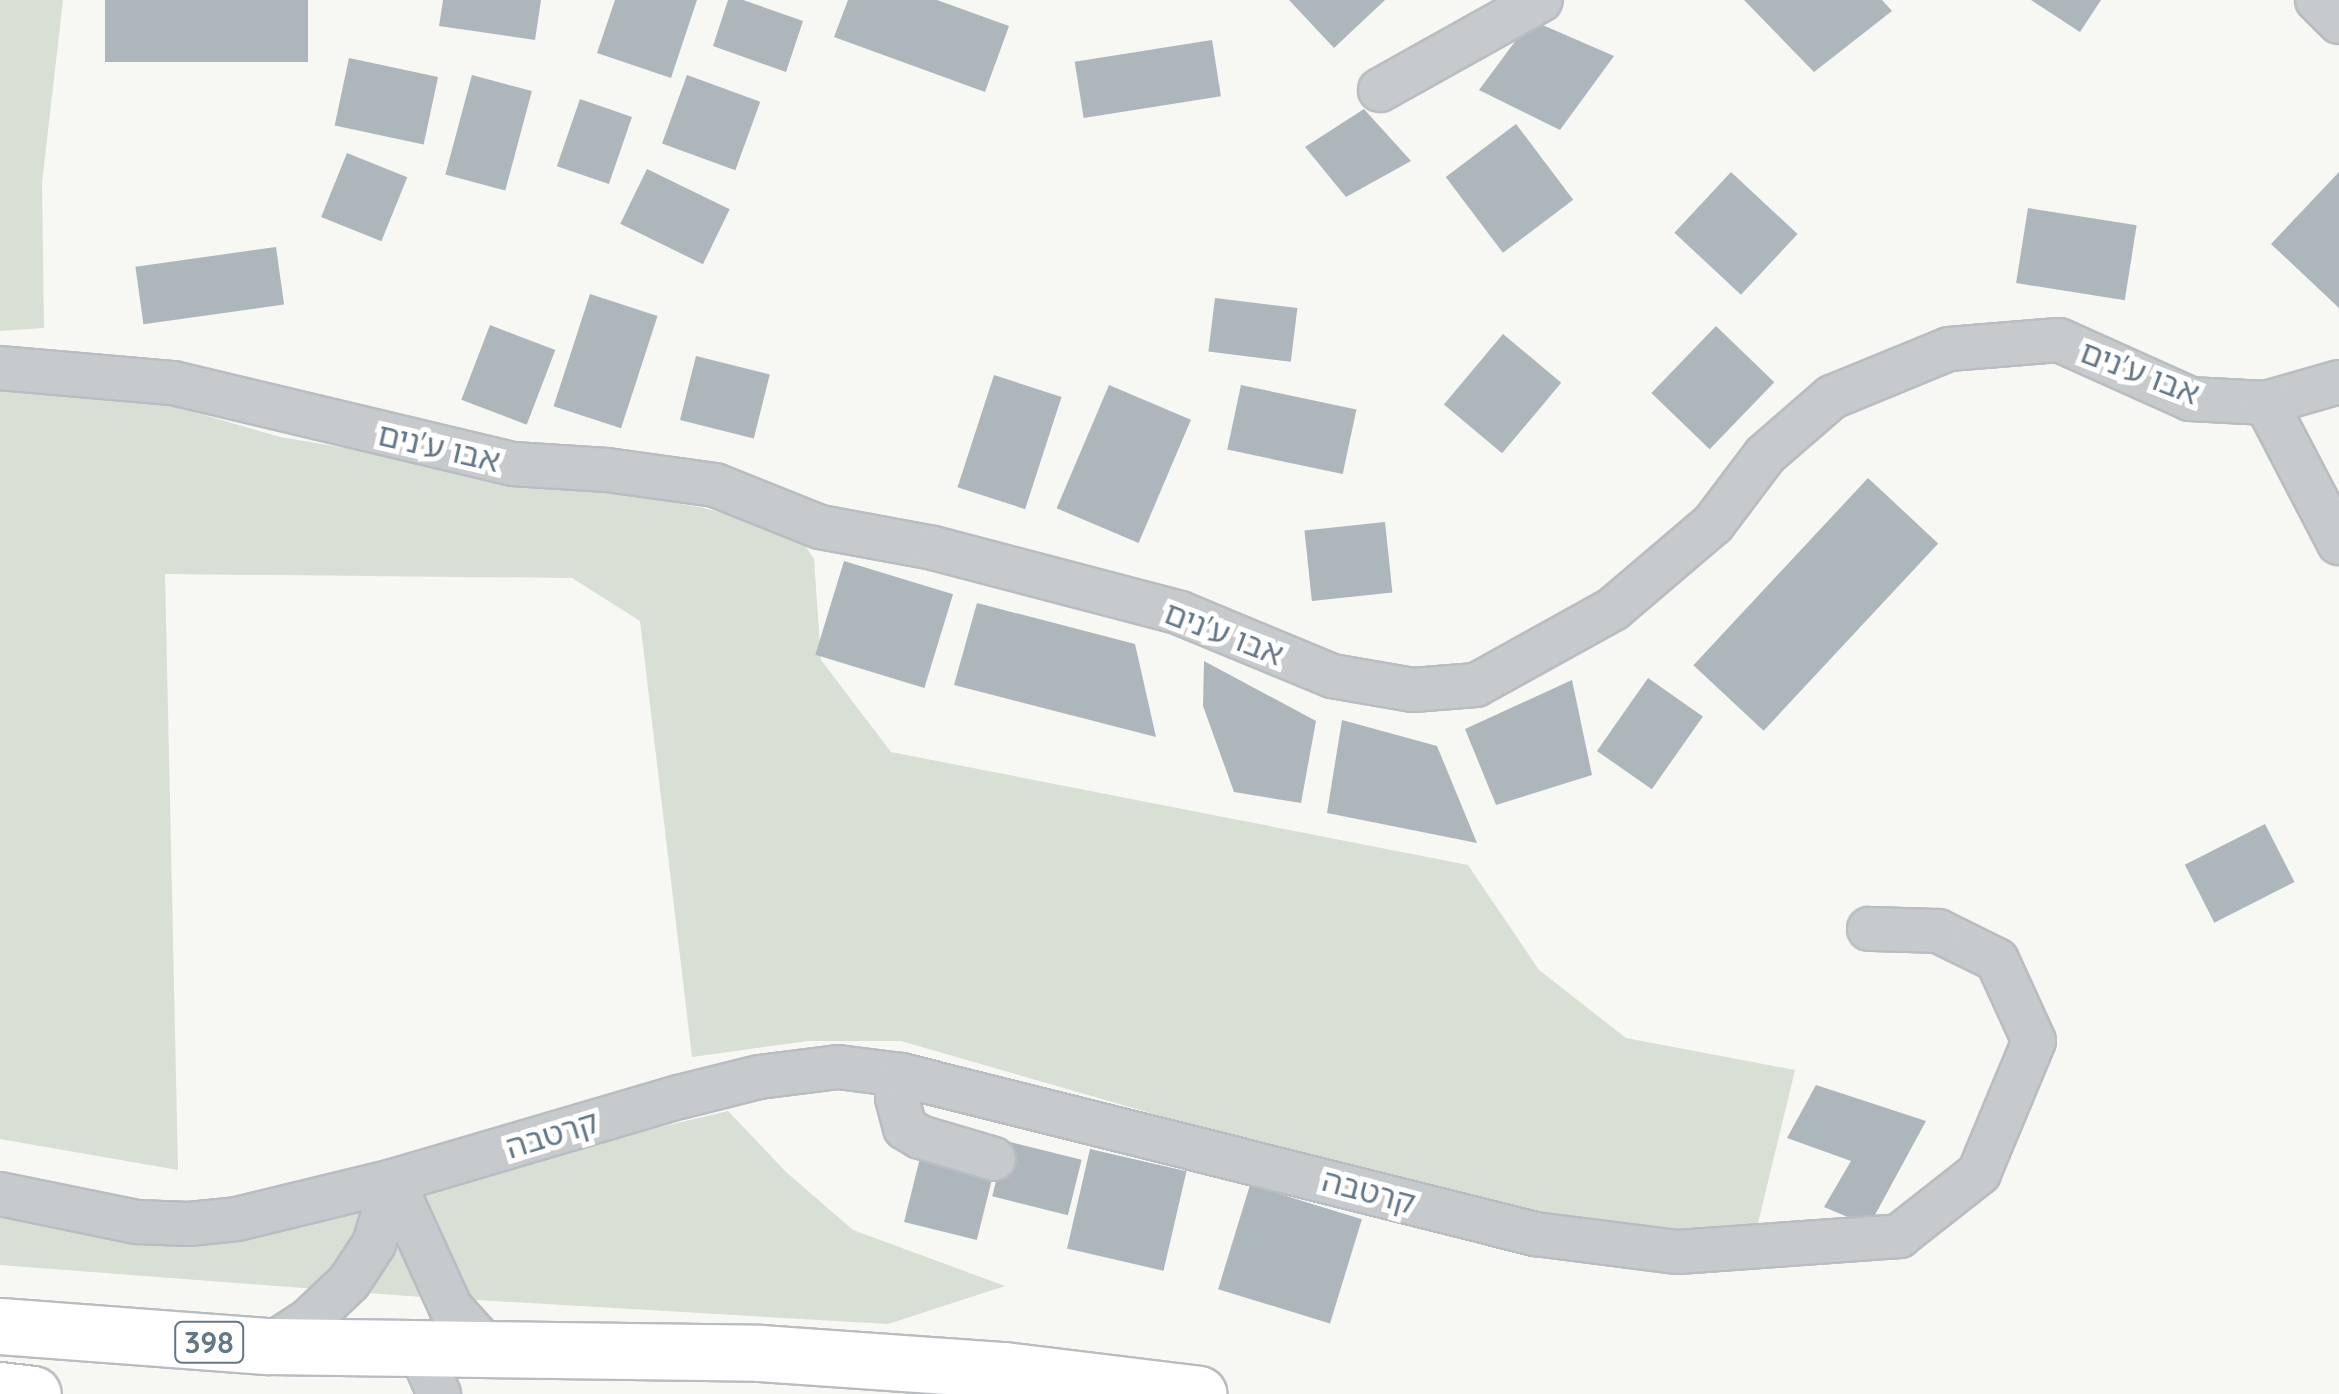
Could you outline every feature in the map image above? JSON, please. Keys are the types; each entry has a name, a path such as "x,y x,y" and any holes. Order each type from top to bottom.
{"main road":[{"name":"398","path":"0,1326 269,1346 429,1371 488,1350 760,1353 1004,1370 1199,1394"},
{"path":"0,1390 33,1394"}],"street":[{"path":"1380,90 1541,0"},
{"path":"2317,0 2339,22"},
{"name":"אבו ע'נים","path":"0,368 173,383 514,464 608,470 715,486 820,527 934,548 1180,613 1332,676 1413,690 1476,685 1613,609 1713,524 1765,456 1832,397 1949,349 2060,340 2190,399 2266,404 2339,382"},
{"path":"2266,404 2339,543"},
{"name":"קרטבה","path":"0,1194 137,1222 189,1224 308,1205 758,1076 838,1068 901,1075 1535,1234 1678,1252 1899,1236 1979,1173 2034,1041 1998,960 1938,931 1869,928"},
{"path":"901,1075 898,1098 904,1128 920,1137 994,1158"},
{"path":"269,1346 310,1320 349,1282 374,1244 393,1182"},
{"path":"393,1182 451,1308 488,1350"}],"shaded area":[{"path":"0,0 63,0 42,183 44,328 0,331"},
{"path":"77,388 166,404 280,437 699,507 795,531 814,559 821,660 891,752 1468,865 1539,970 1626,1038 1795,1070 1758,1223 1652,1241 1411,1188 901,1041 808,1041 692,1057 640,621 572,578 165,574 178,1170 0,1139 0,391"},
{"path":"728,1111 786,1172 853,1230 1005,1286 888,1324 408,1296 0,1265 0,1205 175,1242"}],"building":[{"path":"105,0 308,0 308,62 105,62"},
{"path":"443,0 541,0 535,40 439,26"},
{"path":"615,0 697,0 671,78 597,53"},
{"path":"728,0 743,0 803,21 786,72 713,46"},
{"path":"848,0 937,0 1009,26 985,92 834,37"},
{"path":"1289,0 1385,0 1334,48"},
{"path":"1744,0 1882,0 1892,11 1814,72"},
{"path":"2031,0 2101,0 2080,32"},
{"path":"1531,20 1614,56 1560,130 1479,90"},
{"path":"1212,40 1221,96 1084,118 1075,62"},
{"path":"349,58 438,77 424,144 335,125"},
{"path":"472,75 532,91 505,191 445,174"},
{"path":"687,75 760,102 735,170 662,144"},
{"path":"580,99 632,117 609,184 557,166"},
{"path":"1364,109 1411,161 1346,197 1305,147"},
{"path":"1516,124 1573,200 1503,253 1446,177"},
{"path":"347,153 407,177 381,241 321,217"},
{"path":"647,169 730,209 703,264 620,224"},
{"path":"1731,172 1798,234 1741,295 1674,233"},
{"path":"2339,172 2339,308 2271,244"},
{"path":"2028,208 2137,225 2125,300 2016,283"},
{"path":"276,247 284,304 143,324 135,267"},
{"path":"590,294 658,316 621,428 554,406"},
{"path":"1215,298 1297,308 1291,362 1208,352"},
{"path":"490,325 555,350 527,425 461,400"},
{"path":"1716,326 1774,382 1710,449 1651,393"},
{"path":"1503,334 1561,383 1502,453 1444,404"},
{"path":"696,356 770,374 754,438 680,420"},
{"path":"994,375 1062,397 1025,509 958,487"},
{"path":"1109,385 1191,420 1139,543 1057,508"},
{"path":"1241,385 1356,410 1343,474 1227,450"},
{"path":"1868,478 1938,543 1764,731 1693,665"},
{"path":"1385,522 1392,593 1312,601 1304,530"},
{"path":"844,561 953,594 924,688 815,655"},
{"path":"977,603 1135,644 1156,737 954,685"},
{"path":"1204,661 1316,721 1301,803 1234,792 1203,706"},
{"path":"1648,678 1703,716 1652,789 1597,751"},
{"path":"1572,680 1592,775 1496,805 1465,729"},
{"path":"1342,720 1437,746 1477,843 1327,813"},
{"path":"2265,824 2295,882 2214,923 2185,865"},
{"path":"1816,1085 1926,1121 1869,1226 1824,1207 1851,1161 1787,1138"},
{"path":"1006,1141 1082,1160 1068,1215 992,1196"},
{"path":"1090,1149 1186,1171 1164,1271 1067,1248"},
{"path":"921,1154 994,1172 977,1240 904,1222"},
{"path":"1250,1185 1362,1219 1330,1323 1218,1289"}]}
